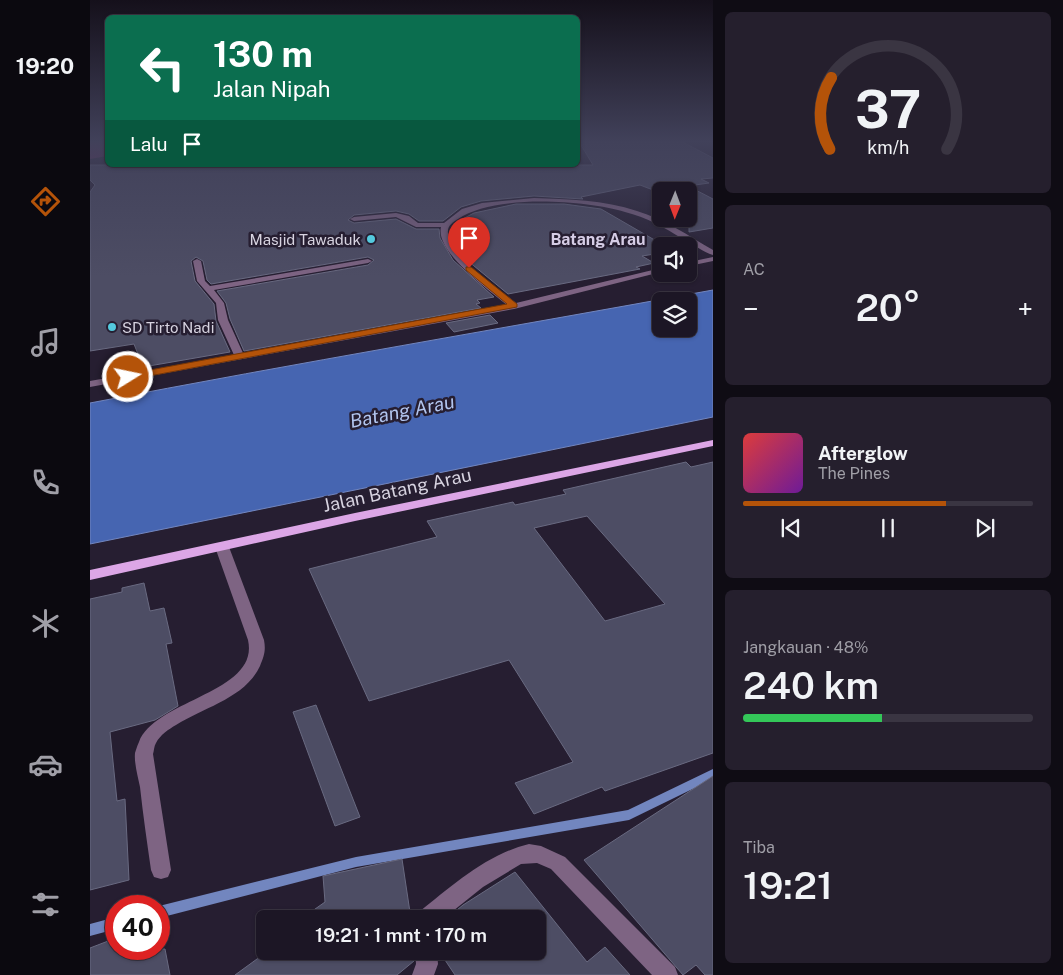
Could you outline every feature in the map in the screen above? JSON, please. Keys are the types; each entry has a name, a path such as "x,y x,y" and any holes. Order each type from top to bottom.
{"main road":[{"name":"Jalan Batang Arau","path":"90,575 355,517 713,443"}],"street":[{"path":"514,306 469,268 450,249 444,233 445,225 455,215 475,207 505,202 566,200 626,210 666,226 713,253"},
{"path":"354,220 396,215 416,225 445,225"},
{"path":"697,262 713,259"},
{"path":"198,261 201,281 220,303 223,320 230,340 240,357"},
{"path":"207,288 368,261"},
{"path":"90,384 514,306 652,272"},
{"path":"160,870 144,754 149,737 160,726 238,684 248,672 258,654 256,640 222,547"},
{"path":"438,910 513,857 528,853 540,855 558,863 668,975"},
{"path":"423,975 427,960"}],"water":[{"path":"713,290 713,417 90,544 90,403 652,301 652,337 697,337 697,293"}],"building":[{"path":"95,186 638,186 581,197 583,199 534,196 481,201 461,207 443,221 419,221 409,214 396,211 354,215 348,220 354,223 396,219 416,229 439,229 440,238 453,260 494,297 477,300 480,303 476,304 481,308 244,351 230,319 226,303 217,291 368,265 374,260 368,257 211,284 207,280 203,261 196,257 191,261 195,281 214,304 216,321 230,352 143,367 134,344 90,351 90,192"},
{"path":"641,186 652,186 652,190"},
{"path":"698,191 713,199 713,228 689,232 689,228 698,228"},
{"path":"516,204 564,204 601,209 652,238 652,254 642,256 652,263 636,267 640,269 508,294 468,261 453,242 450,231 455,223 474,213"},
{"path":"490,315 498,323 454,332 446,323"},
{"path":"686,462 691,467 713,462 713,753 605,791 602,787 534,814 515,783 573,762 509,660 369,701 309,569 437,537 427,521 513,502 515,505 566,494 563,490","holes":["587,516 665,604 605,621 534,528"]},
{"path":"144,583 150,611 164,608 172,643 166,644 178,706 155,720 110,732 117,801 125,799 129,880 90,890 90,599 122,592 122,588"},
{"path":"316,705 360,817 335,826 293,712"},
{"path":"713,776 713,975 705,975 696,965 683,975 584,860"},
{"path":"402,859 410,910 314,910 325,902 323,876"},
{"path":"515,872 545,910 457,910"},
{"path":"546,911 587,962 605,947 630,975 455,975 445,960 546,960"},
{"path":"105,942 105,960 167,960 170,975 90,975 90,948"},
{"path":"256,960 414,961 397,975 235,975"}],"waterway":[{"path":"170,909 356,862 629,815 713,774"},
{"path":"90,930 105,926"}],"place":[{"name":"Masjid Tawaduk","path":"371,239"},
{"name":"SD Tirto Nadi","path":"112,327"}],"district":[{"name":"Batang Arau","path":"598,239"}],"route":[{"path":"128,377 514,306 469,268"}]}
